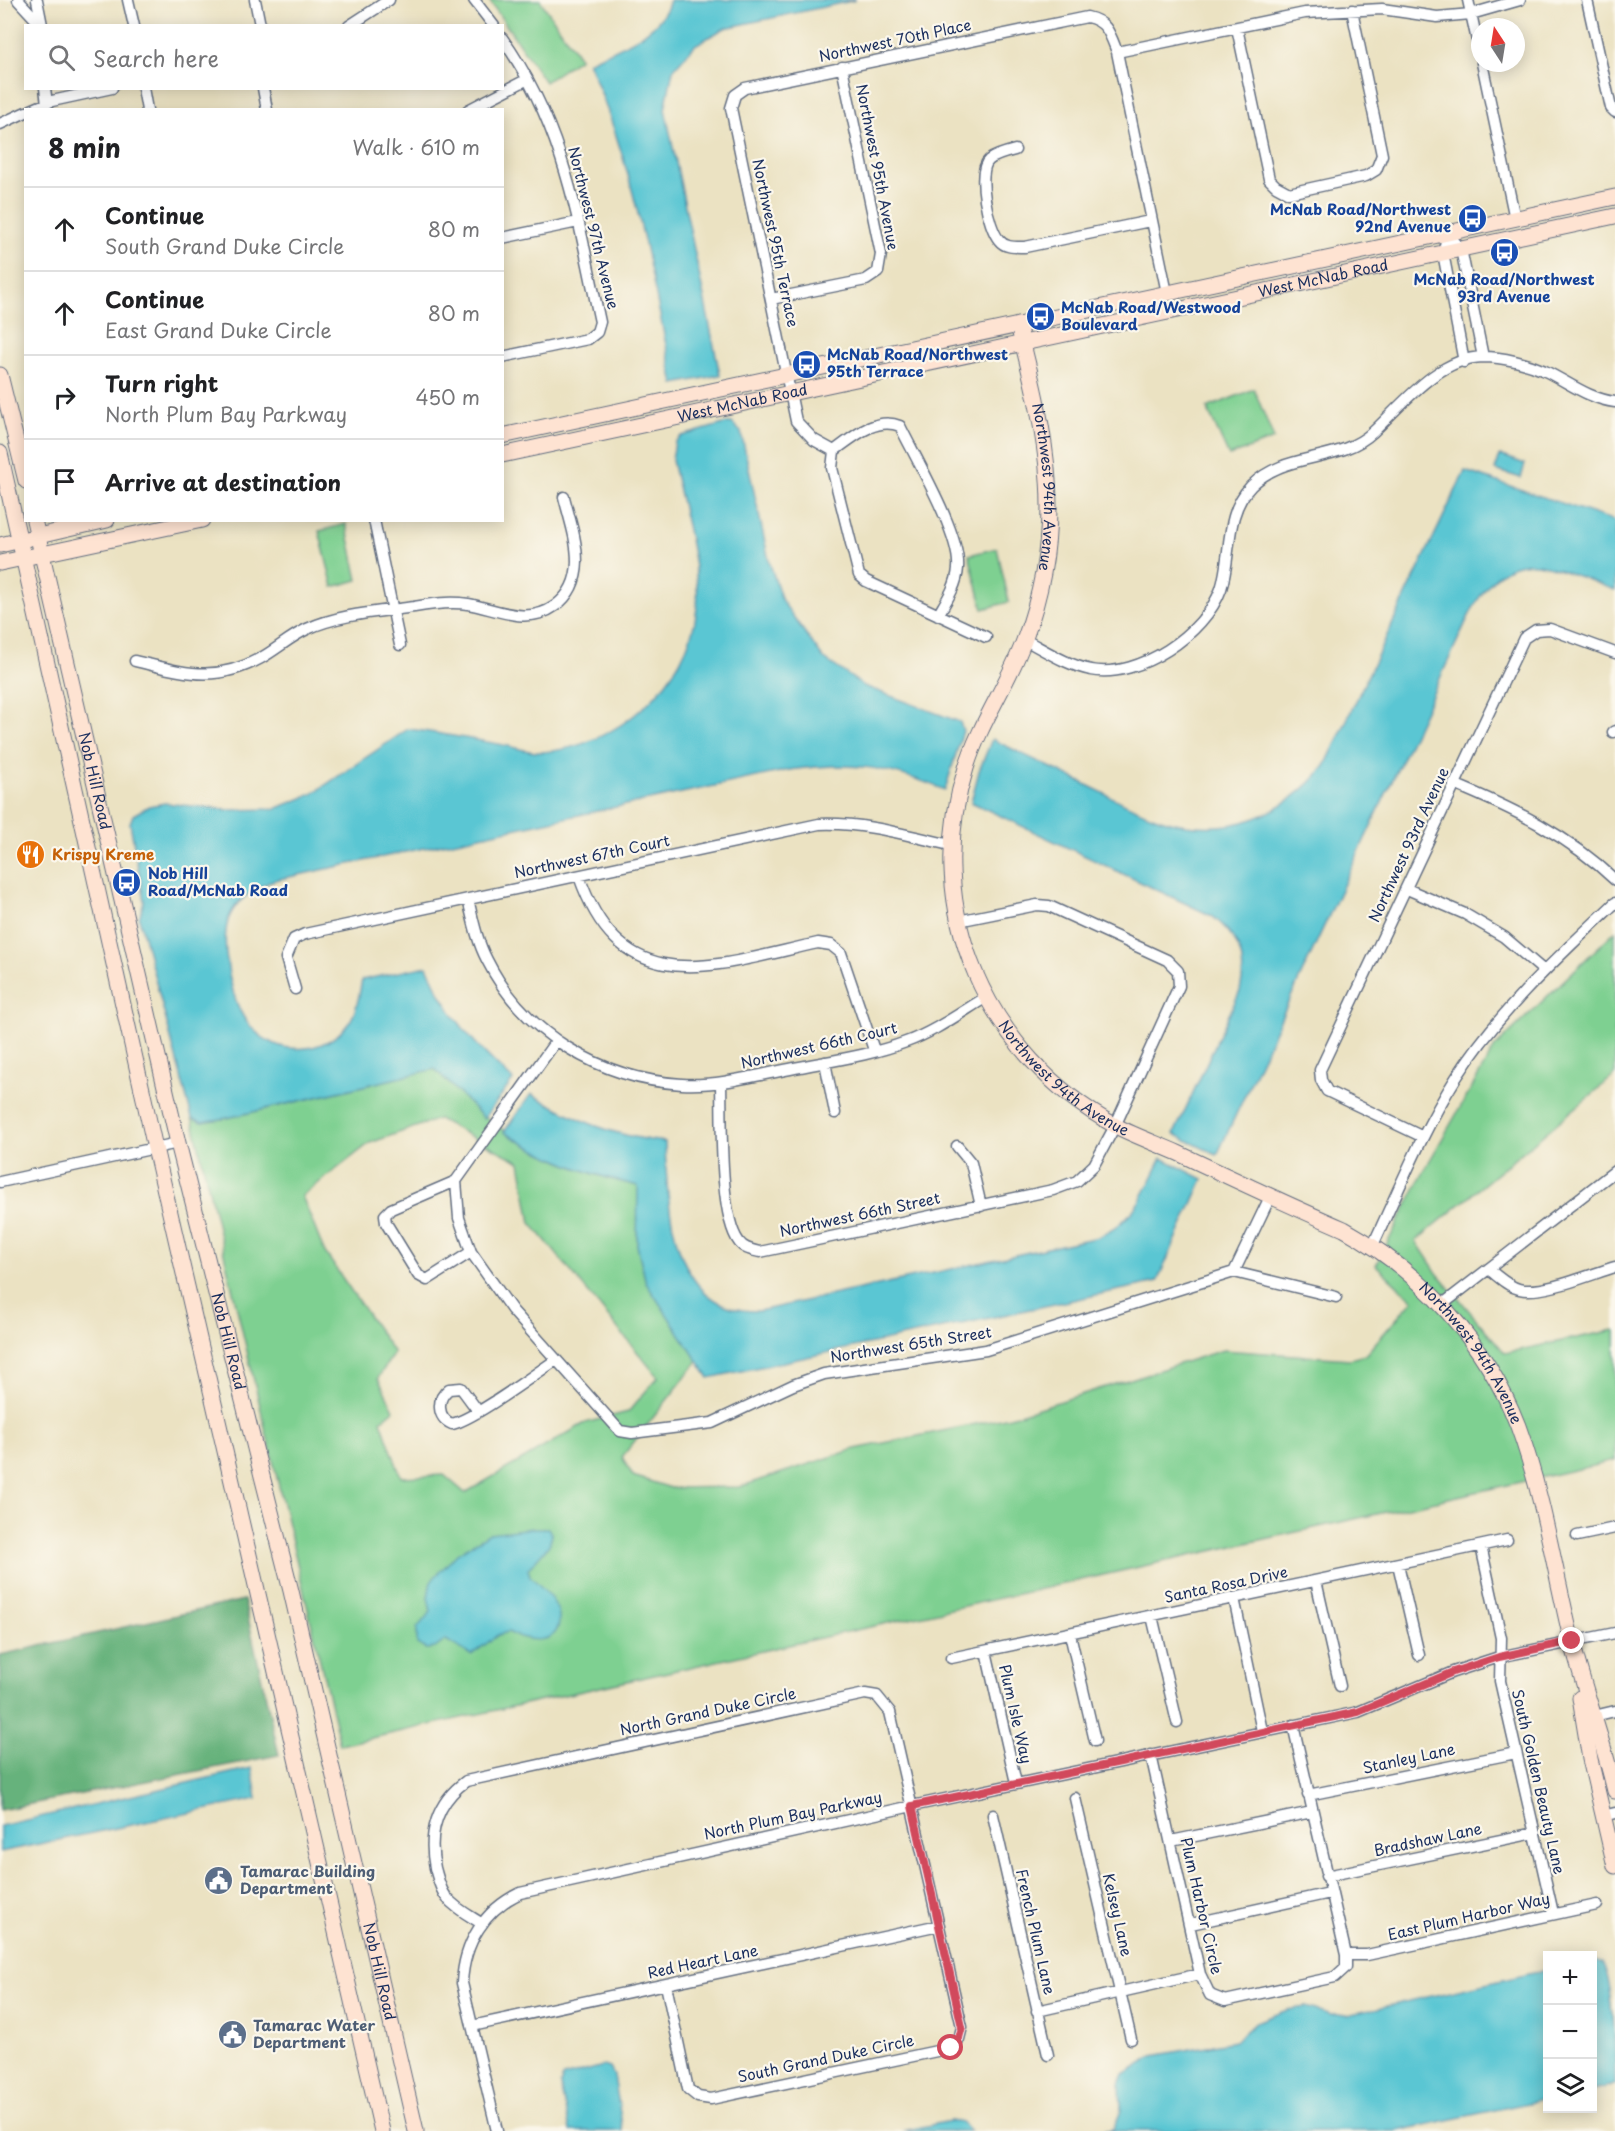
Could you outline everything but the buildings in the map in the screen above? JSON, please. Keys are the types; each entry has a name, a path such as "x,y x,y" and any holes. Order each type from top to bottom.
{"main road":[{"name":"West McNab Road","path":"504,436 1615,197"},
{"name":"West McNab Road","path":"504,455 1615,216"},
{"name":"Northwest 94th Avenue","path":"1018,325 1045,449 1051,503 1049,548 1041,590 1025,640 967,765 957,803 950,845 958,921 969,961 985,998 1029,1057 1080,1102 1115,1126 1372,1245 1443,1304 1477,1349 1517,1424 1532,1472 1572,1641 1615,1791"},
{"path":"0,375 24,473"},
{"name":"Nob Hill Road","path":"0,453 155,1148 382,2131"},
{"name":"Nob Hill Road","path":"34,522 178,1143 296,1613 416,2131"},
{"path":"0,545 98,522"},
{"path":"0,563 193,522"},
{"name":"Northwest 94th Avenue","path":"1572,1641 1590,1759 1609,1815 1615,1866"}],"street":[{"path":"18,0 40,24"},
{"path":"37,0 42,24"},
{"path":"128,0 134,24"},
{"path":"255,0 261,24"},
{"path":"352,24 389,0"},
{"path":"474,0 492,24"},
{"path":"1468,0 1472,18"},
{"path":"1167,293 1150,221 1117,52 1305,13 1382,9 1437,17 1471,14 1520,0"},
{"path":"1587,0 1611,108 1615,112"},
{"path":"1237,28 1269,179 1289,193 1366,176 1376,170 1382,155 1352,10"},
{"name":"Northwest 70th Place","path":"735,95 745,88 1087,17 1098,20 1108,28 1117,52"},
{"name":"Northwest 97th Avenue","path":"504,42 546,112 565,163 600,322 597,332 588,339 504,357"},
{"name":"Northwest 95th Avenue","path":"771,299 866,280 878,272 881,254 842,68"},
{"path":"1484,72 1515,219"},
{"path":"472,108 526,80"},
{"path":"45,90 46,104"},
{"path":"36,108 104,90"},
{"path":"143,90 147,108"},
{"path":"263,90 267,108"},
{"name":"Northwest 95th Terrace","path":"735,95 731,108 796,421 803,430 834,451"},
{"path":"0,124 24,113"},
{"path":"1015,150 989,159 983,167 982,177 992,226 998,240 1007,246 1025,247 1150,221"},
{"path":"504,238 578,222"},
{"path":"1448,234 1461,249 1483,357"},
{"path":"1448,234 1443,253 1464,362"},
{"path":"1025,640 1070,663 1092,670 1115,669 1140,663 1167,651 1191,633 1221,590 1232,521 1239,503 1250,487 1266,472 1287,462 1353,447 1371,435 1427,381 1464,362 1483,357 1523,363 1546,371 1577,390 1615,402"},
{"path":"938,615 955,585 958,555 955,540 900,426 890,422 880,422 834,451 832,468 859,575 866,581 938,615 986,637"},
{"path":"135,661 188,674 227,673 264,656 308,629 329,621 440,603 466,603 510,616 533,615 554,606 569,592 576,575 578,557 564,497"},
{"path":"374,522 400,645"},
{"name":"Northwest 93rd Avenue","path":"1423,1137 1327,1091 1321,1080 1320,1070 1524,638 1536,630 1550,629 1615,652"},
{"path":"1454,784 1515,810 1558,833 1615,880"},
{"name":"Northwest 67th Court","path":"296,988 286,958 294,939 305,934 819,824 848,823 871,826 950,845"},
{"path":"579,876 587,902 612,937 632,953 656,963 687,968 818,943 831,945 841,952 874,1050"},
{"path":"1407,889 1465,914 1504,937 1544,971"},
{"name":"Northwest 66th Court","path":"468,899 476,933 487,961 528,1016 556,1041 612,1071 645,1080 683,1084 720,1083 904,1043 925,1034 985,998"},
{"path":"1372,1245 1423,1137 1456,1077 1509,1010 1544,971 1615,903"},
{"path":"958,921 1037,905 1049,906 1167,960 1178,972 1179,986 1115,1126"},
{"path":"471,1252 427,1280 418,1275 386,1223 385,1215 391,1209 456,1181 556,1041"},
{"path":"825,1062 835,1113"},
{"name":"Northwest 66th Street","path":"720,1083 727,1205 739,1242 746,1248 760,1252 1053,1190 1077,1181 1094,1165 1115,1126"},
{"path":"0,1182 178,1143"},
{"path":"957,1146 971,1163 981,1206"},
{"path":"1443,1304 1615,1171"},
{"path":"456,1181 459,1218 471,1252 512,1310 556,1360 478,1411"},
{"path":"1270,1197 1234,1272 1336,1297"},
{"path":"1488,1269 1507,1284 1521,1290 1539,1289 1615,1267"},
{"name":"Northwest 65th Street","path":"556,1360 620,1431 632,1433 690,1427 732,1415 776,1392 824,1374 987,1350 1234,1272"},
{"path":"1577,1536 1615,1528"},
{"name":"Santa Rosa Drive","path":"951,1658 1507,1540"},
{"name":"South Golden Beauty Lane","path":"1481,1546 1501,1638 1500,1681 1553,1913"},
{"path":"1398,1564 1419,1655"},
{"path":"1316,1581 1340,1686"},
{"path":"1234,1598 1262,1731"},
{"path":"1152,1616 1177,1722"},
{"name":"North Plum Bay Parkway","path":"497,2131 462,1983 467,1953 482,1923 508,1899 531,1889 1358,1712 1444,1676 1499,1657 1615,1633"},
{"path":"1070,1634 1095,1741"},
{"name":"Plum Isle Way","path":"986,1651 1016,1784"},
{"name":"North Grand Duke Circle","path":"482,1923 459,1909 442,1890 431,1849 436,1821 442,1806 456,1788 475,1778 865,1694 877,1696 890,1712 939,1925"},
{"path":"1594,1716 1615,1711"},
{"path":"1293,1725 1311,1812 1346,1955"},
{"name":"Stanley Lane","path":"1308,1795 1516,1753"},
{"name":"Plum Harbor Circle","path":"1151,1755 1191,1924 1200,1974 1210,1995 1225,2001 1335,1977 1346,1967 1346,1955"},
{"name":"Kelsey Lane","path":"1075,1798 1131,2038"},
{"path":"1171,1841 1311,1812"},
{"name":"French Plum Lane","path":"993,1815 1048,2055"},
{"name":"Bradshaw Lane","path":"1326,1876 1535,1833"},
{"path":"1191,1924 1330,1893"},
{"name":"East Plum Harbor Way","path":"1346,1955 1367,1955 1597,1905"},
{"name":"Red Heart Lane","path":"472,2026 939,1925"},
{"name":"South Grand Duke Circle","path":"666,1985 688,2089 698,2097 711,2098 951,2048 959,2038 962,2027 939,1925"},
{"path":"1037,2011 1200,1974"}],"green space":[{"path":"489,0 540,0 580,58 545,82"},
{"path":"1254,389 1274,439 1229,456 1207,408"},
{"path":"346,524 358,580 333,587 319,531"},
{"path":"997,548 1009,602 983,609 969,555"},
{"path":"1615,931 1615,1075 1416,1241 1437,1273 1505,1353 1615,1330 1615,1461 340,1745 192,1118 202,1122 227,1118 435,1069 481,1113 527,1145 578,1169 639,1186 637,1245 646,1282 698,1361 622,1457 633,1476 671,1488 739,1487 855,1449 1010,1417 1223,1350 1350,1359 1365,1355 1413,1300 1376,1265 1430,1160 1495,1047","holes":["438,1119 520,1162 531,1223 658,1377 628,1412 585,1423 465,1493 444,1475 401,1477 381,1421 394,1410 378,1378 394,1353 324,1251 302,1196 370,1143"]},
{"path":"244,1600 279,1755 0,1810 0,1655"}],"water":[{"path":"670,0 856,0 725,28 695,45 673,70 665,109 720,375 674,384 640,220 618,140 588,62 648,31 665,12"},
{"path":"732,423 741,432 769,561 782,601 823,658 864,686 960,722 963,731 945,790 905,775 869,768 832,766 789,770 275,880 245,896 236,905 226,928 226,956 234,996 252,1028 275,1044 288,1048 314,1047 338,1034 351,1020 362,980 427,966 443,999 463,1028 513,1080 484,1118 435,1069 227,1118 202,1122 192,1118 139,918 144,901 130,823 133,815 149,806 165,803 228,810 275,809 312,794 408,729 543,752 571,747 597,738 622,724 645,706 664,685 680,661 691,636 697,608 693,555 672,460 675,442 682,436"},
{"path":"1500,455 1525,464 1521,478 1495,470"},
{"path":"1465,471 1615,521 1615,590 1565,571 1536,564 1519,565 1504,571 1480,596 1217,1155 1174,1134 1240,991 1242,958 1234,940 1212,916 971,802 979,771 992,739 1148,815 1190,826 1234,824 1255,818 1292,798 1325,766"},
{"path":"531,1094 595,1126 627,1136 665,1142 672,1224 680,1251 691,1275 707,1294 730,1307 759,1311 1098,1237 1110,1231 1130,1215 1144,1194 1162,1158 1203,1179 1157,1282 709,1378 646,1283 637,1245 638,1186 569,1165 537,1151 504,1132"},
{"path":"548,1528 552,1535 549,1545 528,1569 530,1576 556,1606 559,1618 558,1628 554,1634 540,1640 523,1638 508,1632 498,1635 471,1655 446,1640 435,1648 427,1649 417,1644 417,1628 431,1612 428,1597 431,1581 457,1554 490,1533"},
{"path":"252,1768 257,1799 0,1852 0,1826"},
{"path":"1597,1962 1602,1962 1610,1987 1615,2085 1597,2089"},
{"path":"1543,1971 1543,2100 1397,2131 1103,2131 1113,2129 1121,2111 1120,2084 1124,2074 1153,2056 1235,2041 1256,2022 1287,2010 1306,2007 1331,2015 1347,2015"},
{"path":"603,2066 610,2068 614,2076 623,2131 570,2131 560,2085 563,2077"},
{"path":"950,2121 963,2123 970,2131 903,2131"}],"place":[{"name":"McNab Road/Northwest 92nd Avenue","path":"1472,219"},
{"name":"McNab Road/Northwest 93rd Avenue","path":"1504,253"},
{"name":"McNab Road/Westwood Boulevard","path":"1040,317"},
{"name":"McNab Road/Northwest 95th Terrace","path":"806,364"},
{"name":"Krispy Kreme","path":"31,855"},
{"name":"Nob Hill Road/McNab Road","path":"127,883"},
{"name":"Tamarac Building Department","path":"219,1881"},
{"name":"Tamarac Water Department","path":"232,2035"}],"route":[{"path":"951,2048 959,2038 962,2027 912,1806 1358,1712 1453,1672 1499,1657 1572,1641"}]}
